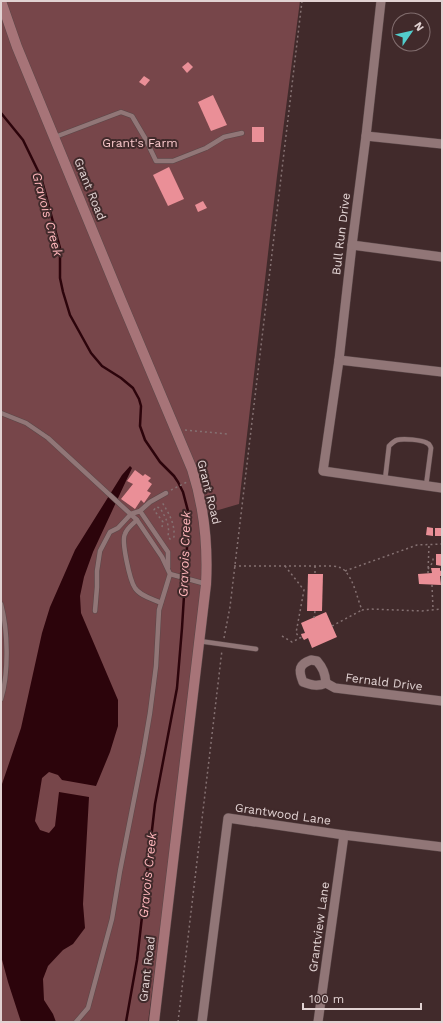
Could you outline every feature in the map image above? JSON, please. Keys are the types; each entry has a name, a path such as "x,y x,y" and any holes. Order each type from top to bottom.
{"street":[{"name":"Grant Road","path":"2,1 17,47 192,469 200,498 206,536 206,584 154,1022"},
{"name":"Bull Run Drive","path":"381,1 366,136 323,471 385,480"},
{"path":"366,136 442,144"},
{"path":"352,245 442,257"},
{"path":"338,360 442,372"},
{"path":"385,480 442,488"},
{"name":"Fernald Drive","path":"326,683 335,688 442,701"},
{"name":"Grantwood Lane","path":"202,1022 228,818 344,835 442,847"},
{"name":"Grantview Lane","path":"318,1022 344,835"}],"lane":[{"path":"54,137 121,112 132,116 156,161 173,162 206,148 224,137 242,133"},
{"path":"1,413 26,423 48,438 131,514 137,520 162,557 169,572 206,584"},
{"path":"385,480 389,446 399,439 413,440 426,442 431,448 426,486"},
{"path":"95,610 98,587 96,571 100,551 110,532 118,528 131,514 140,511 150,502 166,493"},
{"path":"76,1022 88,1008 112,919 120,871 144,754 156,666 159,610 169,572 168,552 140,511"},
{"path":"137,520 124,534 123,540 125,555 134,587 140,593 161,603"},
{"path":"1,604 7,654 1,699"},
{"path":"199,641 256,649"}],"path":[{"path":"224,640 230,608 302,1"},
{"path":"187,436 184,429 227,434"},
{"path":"166,493 188,481"},
{"path":"159,497 171,516 174,525 174,537 170,538 168,536 168,522 160,508 156,507 154,510 163,522 162,527"},
{"path":"428,573 429,544"},
{"path":"345,571 417,546 442,544"},
{"path":"428,569 433,562 433,558"},
{"path":"234,566 333,566 341,568 351,580 362,610"},
{"path":"282,636 292,642 301,638 296,633 304,590 285,566"},
{"path":"315,566 315,574"},
{"path":"432,585 433,609"},
{"path":"332,626 362,610 422,611 442,609"},
{"path":"314,618 315,611"},
{"path":"178,1022 222,652"}],"green space":[{"name":"Grant's Farm","path":"1,1 300,1 277,176 239,504 198,516 203,553 203,571 148,1022 1,1022"}],"shaded area":[{"path":"130,466 132,468 93,552 84,577 80,596 81,613 118,700 118,726 110,752 96,786 62,780 58,775 49,772 42,778 35,821 40,830 49,833 55,826 59,792 89,797 83,904 85,928 73,944 63,950 48,966 43,979 44,1000 56,1022 21,1022 1,956 1,787 21,728 42,633 50,607 75,550 122,475"}],"building":[{"path":"188,62 193,67 187,73 182,67"},
{"path":"144,76 150,80 145,86 139,82"},
{"path":"213,95 227,125 211,131 198,102"},
{"path":"252,127 264,127 264,142 252,142"},
{"path":"169,167 184,199 168,206 153,175"},
{"path":"203,201 207,208 198,212 195,205"},
{"path":"135,470 143,476 145,474 151,478 148,481 152,484 147,491 151,493 144,503 141,500 135,509 121,499 133,484 127,481"},
{"path":"427,527 433,528 433,536 426,535"},
{"path":"435,528 441,528 441,536 435,536"},
{"path":"436,554 442,554 442,566 436,565"},
{"path":"431,568 440,568 440,571 442,570 442,576 440,576 441,585 419,584 418,574 432,573"},
{"path":"308,574 323,574 322,611 307,611"},
{"path":"326,612 337,637 312,648 308,638 304,640 302,637 301,634 305,633 301,623"}],"waterway":[{"name":"Gravois Creek","path":"1,113 23,140 41,177 60,248 60,278 70,315 91,353 102,366 121,378 133,388 141,406 140,426 145,440 160,462 178,482 183,492 188,511 182,628 177,688 155,804 137,960 126,1022"}]}
